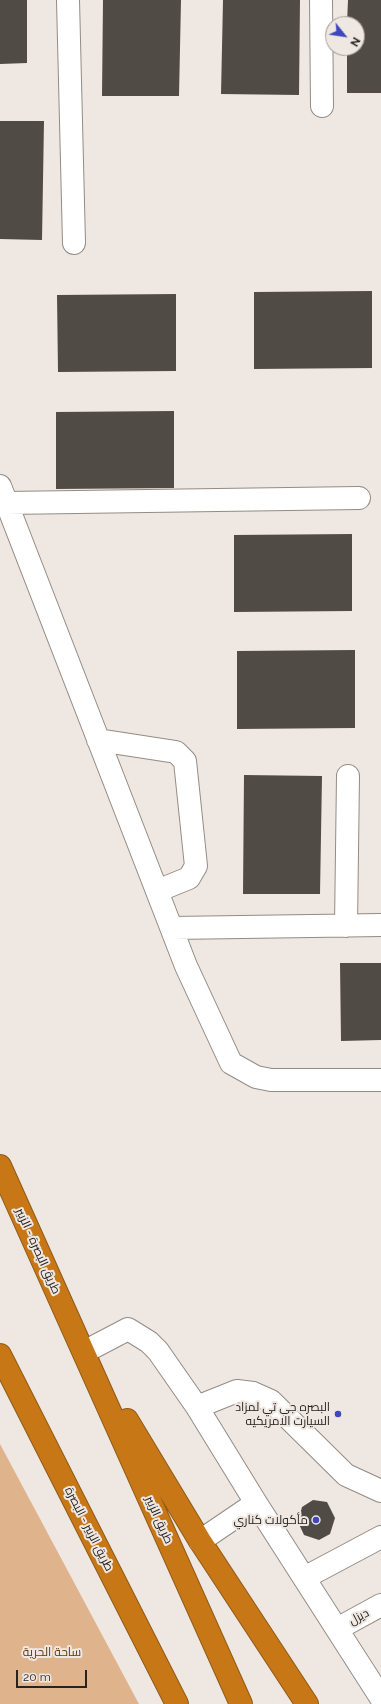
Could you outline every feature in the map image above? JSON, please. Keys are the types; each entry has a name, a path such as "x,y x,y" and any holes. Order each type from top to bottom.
{"highway":[{"name":"طريق البصرة - الزبير","path":"0,1166 81,1344"},
{"path":"81,1344 200,1541 308,1704"},
{"name":"طريق الزبير","path":"81,1344 241,1704"},
{"name":"طريق الزبير - البصرة","path":"0,1355 175,1701"}],"street":[{"path":"68,0 74,243"},
{"path":"321,0 322,106"},
{"path":"359,498 3,494 186,966 231,1063 256,1077 271,1080 381,1080"},
{"path":"98,740 176,752 185,761 196,866 189,878 157,891"},
{"path":"346,926 348,776"},
{"path":"172,928 381,925"},
{"path":"81,1344 128,1329 139,1335 158,1351 197,1407 256,1503 337,1629 378,1686"},
{"path":"197,1407 237,1391 253,1393 271,1401 346,1475 381,1491"},
{"path":"200,1541 256,1503"},
{"path":"304,1578 381,1537"},
{"name":"ديزل","path":"337,1629 381,1605"}],"green space":[{"name":"ساحة الحرية","path":"0,1444 139,1704 0,1704"}],"building":[{"path":"0,0 27,0 27,63 0,64"},
{"path":"103,0 181,0 179,96 102,96"},
{"path":"223,0 300,0 299,95 221,94"},
{"path":"348,0 381,0 381,93 347,93 347,56 365,56 365,16 347,16"},
{"path":"0,121 44,121 42,240 0,239"},
{"path":"372,291 372,368 254,369 254,292"},
{"path":"176,294 176,371 58,372 57,295"},
{"path":"174,411 174,488 56,489 56,412"},
{"path":"352,534 352,611 234,612 234,535"},
{"path":"355,650 355,728 237,729 237,651"},
{"path":"244,775 322,776 320,894 243,894"},
{"path":"340,963 381,963 381,1040 341,1041"},
{"name":"مأكولات كناري","path":"313,1500 327,1502 335,1518 330,1534 319,1540 304,1535 298,1522 302,1507"}],"place":[{"name":"البصره جي تي لمزاد السيارت الامريكيه","path":"338,1414"},
{"name":"مأكولات كناري","path":"316,1520"}]}
